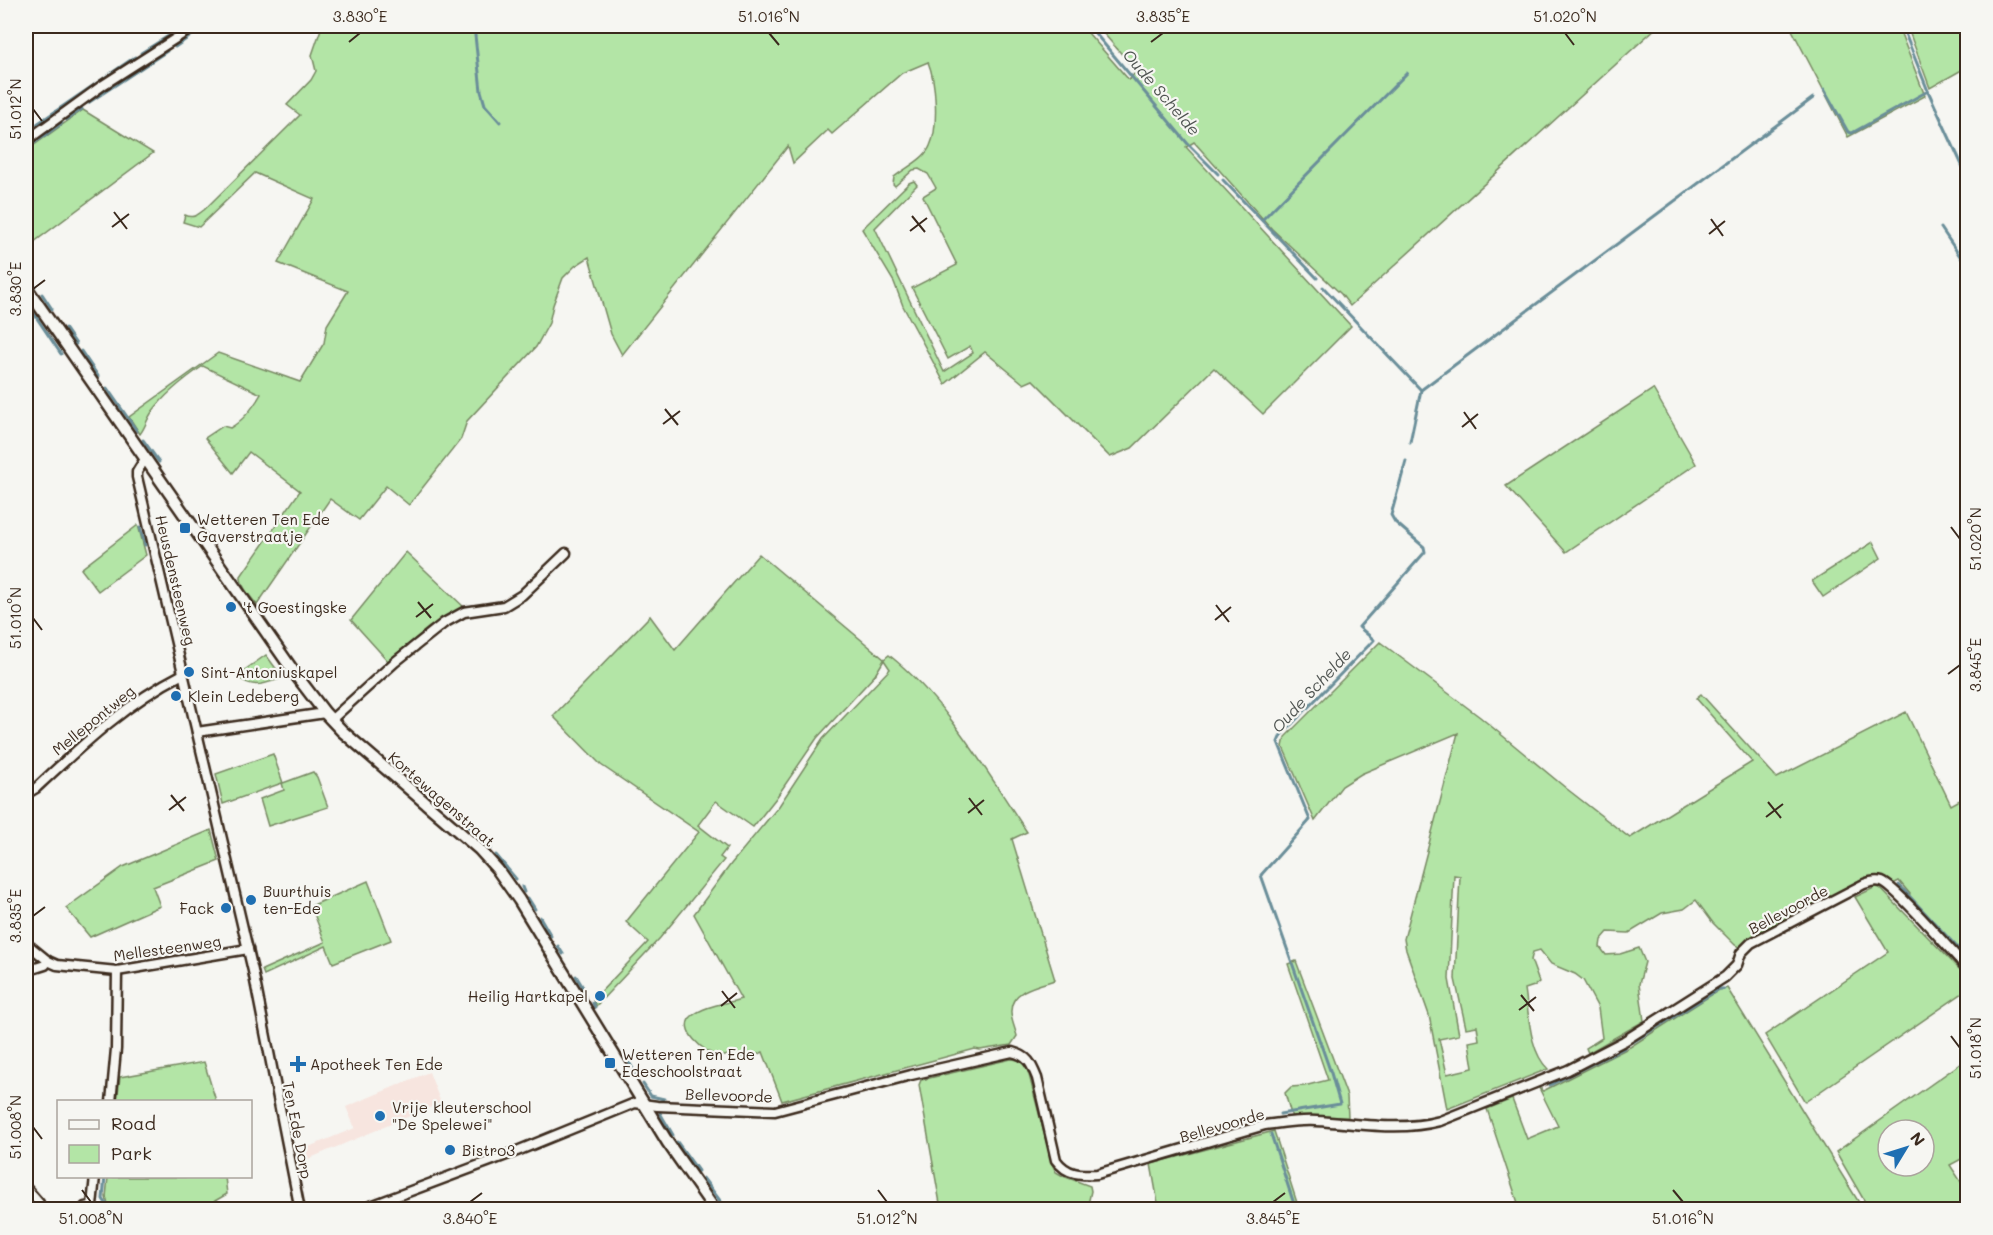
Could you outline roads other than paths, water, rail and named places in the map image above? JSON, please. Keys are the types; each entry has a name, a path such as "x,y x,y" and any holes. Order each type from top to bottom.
{"street":[{"path":"26,141 103,85 195,26"},
{"path":"26,287 145,459"},
{"name":"Heusdensteenweg","path":"145,459 137,472 137,477 248,949"},
{"name":"Kortewagenstraat","path":"145,459 298,678 328,717 462,833 497,869 519,900 683,1166 715,1209"},
{"path":"197,732 328,717 444,623 464,612 504,606 522,595 566,553"},
{"name":"Mellepontweg","path":"26,794 36,788 92,735 136,700 183,674"},
{"name":"Bellevoorde","path":"360,1209 517,1151 635,1103 775,1111 1012,1052 1023,1055 1032,1065 1056,1160 1061,1167 1074,1174 1097,1174 1265,1125 1314,1121 1385,1127 1418,1127 1440,1121 1518,1091 1568,1070 1605,1051 1725,977 1737,965 1741,953 1751,943 1869,882 1882,882 1887,886 1968,969"},
{"name":"Mellesteenweg","path":"26,944 57,965 117,971 248,949"},
{"name":"Ten Ede Dorp","path":"248,949 300,1209"},
{"path":"26,971 45,965 48,961"},
{"path":"111,1100 116,1049 117,971"},
{"path":"85,1207 92,1206 95,1178"},
{"path":"26,1188 42,1209"}],"waterway":[{"path":"174,32 185,26"},
{"path":"474,26 481,91 485,105 500,122"},
{"name":"Oude Schelde","path":"1089,26 1188,144 1218,174"},
{"path":"1902,26 1928,91 1968,178"},
{"path":"175,47 202,28"},
{"path":"141,53 170,35"},
{"path":"88,103 167,51"},
{"path":"37,124 135,57"},
{"path":"1262,220 1407,73"},
{"path":"1824,89 1848,132 1852,133 1928,91"},
{"path":"1421,390 1813,98"},
{"path":"66,120 82,109"},
{"path":"26,149 62,123"},
{"path":"26,134 30,130"},
{"name":"Oude Schelde","path":"1223,180 1317,278"},
{"path":"1964,198 1968,195"},
{"path":"1941,228 1968,268"},
{"path":"26,272 35,286"},
{"name":"Oude Schelde","path":"1323,287 1421,390 1410,442"},
{"path":"42,294 52,309"},
{"path":"26,302 61,354"},
{"path":"65,328 76,344"},
{"path":"81,351 98,376"},
{"path":"107,388 137,431"},
{"path":"143,440 159,462"},
{"name":"Oude Schelde","path":"1280,1114 1340,1104 1261,875 1310,820 1278,742 1281,735 1374,640 1359,627 1425,552 1424,547 1395,522 1391,515 1406,461"},
{"path":"140,527 145,545"},
{"path":"469,827 479,836"},
{"path":"486,843 491,848"},
{"path":"496,855 516,879"},
{"path":"1899,885 1968,959"},
{"path":"522,887 524,892"},
{"path":"528,898 535,909"},
{"path":"540,917 551,936"},
{"path":"558,946 563,954"},
{"path":"576,976 584,989"},
{"path":"1633,1042 1719,989 1724,989"},
{"path":"593,1003 595,1007"},
{"path":"1550,1085 1624,1048"},
{"path":"629,1062 638,1078"},
{"path":"643,1084 651,1096 664,1099"},
{"path":"660,1113 673,1135"},
{"name":"Oude Schelde","path":"1271,1134 1296,1210"},
{"path":"677,1142 698,1171"},
{"path":"105,1178 103,1199 107,1205"},
{"path":"703,1178 727,1210"}],"place":[{"name":"Wetteren Ten Ede Gaverstraatje","path":"185,528"},
{"name":"'t Goestingske","path":"231,607"},
{"name":"Sint-Antoniuskapel","path":"189,672"},
{"name":"Klein Ledeberg","path":"176,696"},
{"name":"Buurthuis ten-Ede","path":"251,900"},
{"name":"Fack","path":"226,908"},
{"name":"Heilig Hartkapel","path":"600,996"},
{"name":"Wetteren Ten Ede Edeschoolstraat","path":"610,1063"},
{"name":"Apotheek Ten Ede","path":"298,1064"},
{"name":"Vrije kleuterschool \"De Spelewei\"","path":"380,1116"},
{"name":"Bistro3","path":"450,1150"}]}
